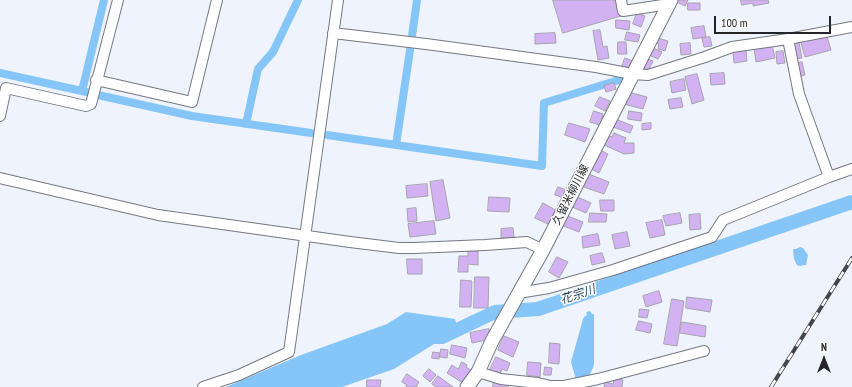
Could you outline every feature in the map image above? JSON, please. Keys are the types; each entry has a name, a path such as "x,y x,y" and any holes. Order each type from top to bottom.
{"main road":[{"name":"久留米柳川線","path":"467,387 478,372 492,341 543,250 670,2"}],"street":[{"path":"0,116 6,88 86,106 91,104 118,0"},
{"path":"96,80 192,102 216,0"},
{"path":"203,387 239,375 289,352 338,0"},
{"path":"621,0 623,11 670,2"},
{"path":"333,33 404,41 573,64 632,74 648,75 705,57 732,46 788,39 852,27"},
{"path":"788,39 799,94 829,177"},
{"path":"516,298 613,270 712,237 723,220 852,169"},
{"path":"0,178 158,215 305,236 399,248 527,242 543,250"},
{"path":"478,372 501,379 551,386 564,386 666,362 704,351"}],"water":[{"path":"800,247 803,248 808,255 806,265 799,266 794,259 793,249"},
{"path":"590,311 594,314 594,364 585,384 575,384 575,376 571,362 583,319 587,315 586,312"},
{"path":"406,312 455,319 460,336 443,344 434,344 394,369 342,387 226,387 301,355 387,324"}],"building":[{"path":"553,0 616,0 621,16 563,33"},
{"path":"675,0 688,0 685,6"},
{"path":"741,0 768,0 769,3 753,6 753,3 742,5"},
{"path":"688,3 700,3 700,10 688,10"},
{"path":"637,13 645,16 641,27 633,24"},
{"path":"616,20 630,21 629,30 616,28"},
{"path":"704,26 706,37 693,39 691,28"},
{"path":"600,30 603,47 607,46 609,58 598,60 593,31"},
{"path":"627,32 640,35 638,42 625,40"},
{"path":"555,33 556,43 535,44 535,34"},
{"path":"826,33 831,50 805,57 800,40"},
{"path":"710,37 712,46 704,47 702,38"},
{"path":"658,38 668,41 665,51 658,49 659,44 656,43"},
{"path":"618,42 626,42 627,54 618,54"},
{"path":"690,43 691,54 681,55 680,44"},
{"path":"799,43 802,58 795,59 792,44"},
{"path":"772,45 775,58 756,62 754,48"},
{"path":"651,47 662,52 658,59 647,54"},
{"path":"746,50 747,61 734,63 733,52"},
{"path":"783,51 785,63 777,64 776,52"},
{"path":"625,58 633,61 630,70 622,67"},
{"path":"645,58 653,61 648,71 640,68"},
{"path":"802,62 805,75 798,77 795,64"},
{"path":"724,73 725,84 711,85 710,74"},
{"path":"697,74 704,100 692,104 685,77"},
{"path":"684,79 686,90 672,93 670,82"},
{"path":"614,83 616,89 606,92 604,86"},
{"path":"628,92 647,97 643,109 624,104"},
{"path":"600,97 610,101 605,111 595,106"},
{"path":"681,98 683,107 670,109 668,100"},
{"path":"594,111 603,114 600,125 590,122"},
{"path":"629,111 642,113 641,121 628,119"},
{"path":"613,118 633,126 630,133 610,126"},
{"path":"569,123 590,129 585,142 565,135"},
{"path":"651,123 651,129 642,130 642,124"},
{"path":"614,133 626,138 624,143 634,143 634,153 624,154 602,144 606,135 612,137"},
{"path":"598,149 608,154 599,173 589,168"},
{"path":"586,173 609,182 604,194 581,186"},
{"path":"443,180 450,218 436,221 430,182"},
{"path":"427,184 428,196 407,198 406,186"},
{"path":"558,187 567,190 564,198 555,195"},
{"path":"575,196 591,203 586,213 570,206"},
{"path":"489,197 510,198 509,212 488,211"},
{"path":"600,200 614,200 614,211 601,211"},
{"path":"543,203 557,211 550,225 535,218"},
{"path":"416,208 417,221 408,222 407,209"},
{"path":"590,213 607,214 606,222 589,222"},
{"path":"680,213 682,223 666,226 663,216"},
{"path":"700,214 701,229 690,230 689,215"},
{"path":"565,215 583,222 579,232 561,225"},
{"path":"662,220 665,235 650,238 646,223"},
{"path":"434,221 436,234 410,237 408,224"},
{"path":"513,228 514,237 501,238 501,229"},
{"path":"627,232 630,246 615,249 612,235"},
{"path":"598,234 600,245 583,248 582,237"},
{"path":"468,251 478,251 478,265 468,264 468,272 458,272 459,256 468,256"},
{"path":"602,253 605,262 592,265 590,256"},
{"path":"557,257 568,262 559,278 549,272"},
{"path":"407,259 422,259 422,274 408,274"},
{"path":"475,277 489,277 488,308 474,308"},
{"path":"461,280 472,281 471,307 460,307"},
{"path":"659,291 662,302 646,307 643,296"},
{"path":"687,297 712,300 710,312 686,308"},
{"path":"672,299 684,301 677,346 664,344"},
{"path":"640,309 649,310 647,318 639,317"},
{"path":"639,321 652,324 650,333 636,330"},
{"path":"682,322 706,326 705,337 680,333"},
{"path":"489,329 492,339 472,343 470,333"},
{"path":"504,336 519,342 513,357 498,350"},
{"path":"550,343 560,344 559,364 549,363"},
{"path":"452,345 467,348 465,358 450,354"},
{"path":"441,349 448,350 447,358 440,357"},
{"path":"433,352 440,353 439,359 432,358"},
{"path":"496,357 510,363 507,371 502,369 499,376 489,372"},
{"path":"462,362 472,371 466,385 447,373 452,365 458,369"},
{"path":"528,362 541,363 540,377 527,375"},
{"path":"545,367 552,368 551,375 544,375"},
{"path":"429,369 436,375 430,382 423,376"},
{"path":"407,374 419,382 416,387 406,387 407,385 402,382"},
{"path":"438,376 453,387 436,387 432,384"},
{"path":"614,378 623,380 622,387 604,387 605,382 613,384"},
{"path":"367,380 381,380 380,387 367,387"},
{"path":"494,381 509,383 508,387 493,387"}],"waterway":[{"path":"82,91 104,0"},
{"path":"246,124 258,69 273,52 298,0"},
{"path":"412,36 417,0"},
{"path":"396,145 410,50"},
{"path":"0,73 91,93"},
{"path":"327,135 542,166 544,103 622,79"},
{"path":"98,95 192,116 311,133"},
{"name":"花宗川","path":"442,337 495,312 538,309 852,202"}],"railway":[{"path":"771,387 852,258"}]}
